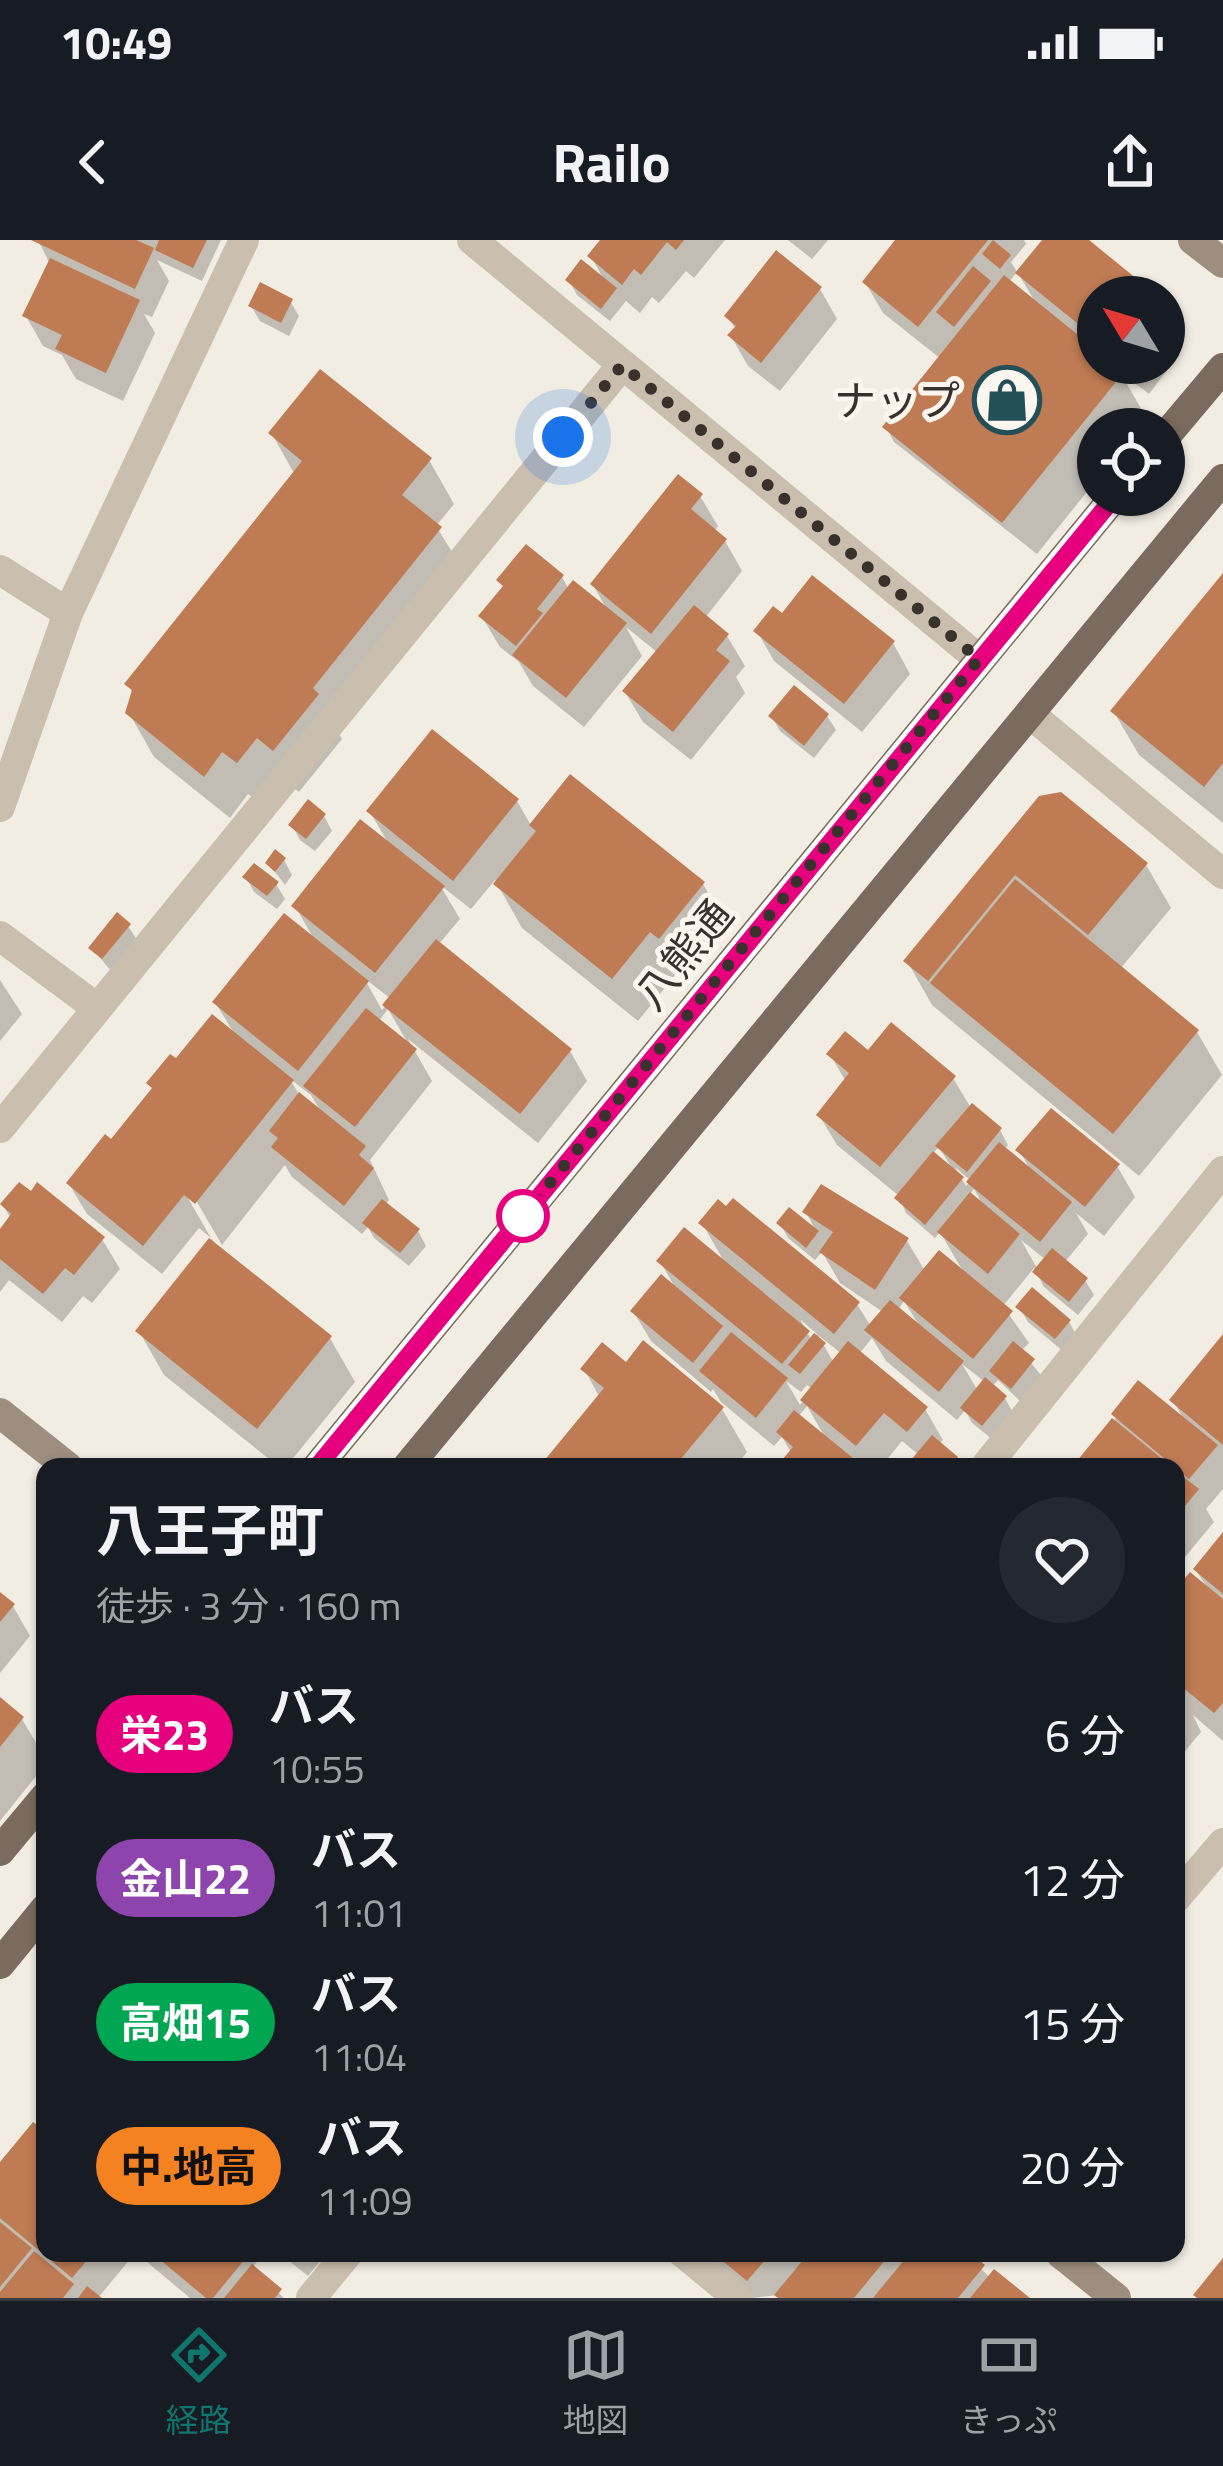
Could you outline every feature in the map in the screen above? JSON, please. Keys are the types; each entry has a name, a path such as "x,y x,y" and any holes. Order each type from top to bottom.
{"main road":[{"path":"1193,240 1223,263"},
{"path":"1185,413 1223,368"},
{"path":"414,1458 1223,479"},
{"name":"八熊通","path":"324,1458 1098,516"},
{"path":"0,1413 57,1458"},
{"path":"0,1851 36,1808"},
{"path":"0,1964 36,1920"},
{"path":"1071,2262 1116,2298"}],"street":[{"path":"0,807 68,613 244,240"},
{"path":"472,240 979,659"},
{"path":"0,1128 622,365"},
{"path":"0,570 68,613"},
{"path":"1030,714 1223,874"},
{"path":"0,936 97,1008"},
{"path":"992,1458 1223,1171"},
{"path":"1185,1887 1223,1843"},
{"path":"311,2298 341,2262"},
{"path":"694,2262 738,2298"}],"building":[{"path":"31,240 136,240 154,248 135,289"},
{"path":"159,240 207,240 193,268 155,250"},
{"path":"600,240 684,240 676,250 667,242 641,275 634,269 622,285 587,256"},
{"path":"895,240 988,240 918,327 862,282"},
{"path":"993,240 1011,255 1000,269 982,254"},
{"path":"1042,240 1089,240 1133,276 1077,276 1077,323 1015,273"},
{"path":"776,250 822,287 761,363 727,335 736,326 724,316"},
{"path":"50,258 140,300 106,373 55,349 62,335 22,316"},
{"path":"581,259 617,288 601,309 565,280"},
{"path":"973,266 991,281 954,327 936,312"},
{"path":"1004,275 1077,334 1077,384 1114,384 1095,408 1077,408 1077,430 1002,523 882,427"},
{"path":"260,282 293,299 281,323 248,306"},
{"path":"320,369 432,458 402,495 442,527 313,688 319,694 273,751 257,738 237,763 222,752 204,777 125,713 132,690 124,684 302,461 268,433"},
{"path":"678,474 703,494 691,509 727,539 651,634 590,584"},
{"path":"526,544 564,575 537,609 543,613 516,646 478,616 503,586 496,580"},
{"path":"1223,573 1223,763 1204,787 1110,711"},
{"path":"812,575 895,641 844,704 753,631 773,606 782,613"},
{"path":"573,580 627,623 566,698 512,655"},
{"path":"694,605 729,634 716,650 730,661 673,732 622,691"},
{"path":"794,685 829,714 804,746 768,716"},
{"path":"432,729 519,799 453,881 366,811"},
{"path":"570,774 705,882 659,939 650,932 612,979 493,884 536,831 529,825"},
{"path":"1061,792 1148,863 1088,935 1015,875 928,981 903,961 1039,796"},
{"path":"308,799 326,814 306,839 288,825"},
{"path":"360,819 445,886 375,973 291,906"},
{"path":"275,849 286,858 275,872 265,863"},
{"path":"254,863 279,882 267,896 242,877"},
{"path":"1015,879 1199,1030 1113,1134 930,983"},
{"path":"117,912 131,924 102,959 88,948"},
{"path":"284,913 369,981 298,1071 212,1002"},
{"path":"436,939 572,1049 520,1114 382,1005"},
{"path":"366,1008 417,1049 355,1127 303,1086"},
{"path":"212,1014 294,1080 195,1204 184,1195 143,1246 66,1183 105,1134 111,1139 152,1088 146,1083 170,1054 176,1058"},
{"path":"891,1022 956,1076 880,1167 816,1115 849,1073 826,1054 845,1031 868,1050"},
{"path":"299,1092 366,1146 359,1155 374,1168 344,1206 271,1147 278,1138 269,1131"},
{"path":"972,1103 1002,1128 967,1172 935,1146"},
{"path":"1051,1108 1120,1164 1085,1207 1015,1150"},
{"path":"999,1142 1072,1202 1040,1242 966,1182"},
{"path":"933,1151 964,1177 925,1225 894,1198"},
{"path":"19,1182 31,1191 37,1182 105,1237 74,1275 65,1268 43,1294 0,1259 0,1229 11,1214 0,1204"},
{"path":"821,1184 909,1238 875,1290 819,1252 833,1232 802,1212"},
{"path":"970,1192 1020,1234 988,1274 937,1232"},
{"path":"733,1198 860,1302 834,1334 698,1223 718,1199 726,1206"},
{"path":"382,1199 420,1229 400,1253 362,1223"},
{"path":"789,1207 819,1231 806,1248 776,1223"},
{"path":"684,1227 810,1331 782,1364 656,1261"},
{"path":"209,1238 332,1336 257,1429 135,1331"},
{"path":"1052,1248 1088,1278 1069,1302 1032,1272"},
{"path":"939,1250 1013,1311 973,1359 899,1298"},
{"path":"661,1274 723,1326 693,1363 630,1311"},
{"path":"1032,1287 1071,1320 1055,1339 1015,1307"},
{"path":"890,1300 964,1361 939,1392 864,1330"},
{"path":"731,1332 788,1378 756,1418 699,1371"},
{"path":"814,1333 826,1343 800,1374 788,1365"},
{"path":"1223,1334 1223,1445 1169,1400"},
{"path":"643,1340 724,1407 682,1458 546,1458 604,1388 580,1369 602,1342 626,1362"},
{"path":"848,1341 928,1407 907,1432 884,1413 856,1446 800,1400"},
{"path":"1013,1341 1035,1359 1011,1389 989,1371"},
{"path":"985,1377 1007,1396 982,1426 960,1408"},
{"path":"1138,1380 1218,1445 1189,1479 1185,1458 1164,1458 1111,1414"},
{"path":"794,1410 853,1458 784,1458 793,1447 776,1432"},
{"path":"1112,1418 1161,1458 1079,1458"},
{"path":"932,1435 958,1457 957,1458 913,1458"},
{"path":"1185,1478 1199,1489 1185,1506"},
{"path":"1223,1532 1223,1594 1193,1569"},
{"path":"1190,1572 1223,1599 1223,1703 1214,1713 1185,1689 1185,1578"},
{"path":"0,1592 15,1604 0,1622"},
{"path":"0,1697 24,1717 0,1747"},
{"path":"33,2122 36,2124 36,2248 0,2218 0,2162"},
{"path":"0,2222 32,2248 0,2287"},
{"path":"34,2251 36,2262 47,2262 74,2284 63,2298 0,2298"},
{"path":"1223,2258 1223,2298 1197,2298 1193,2295"},
{"path":"53,2262 85,2262 72,2278"},
{"path":"163,2262 243,2262 213,2298 206,2298"},
{"path":"724,2262 763,2262 747,2281"},
{"path":"802,2262 884,2262 854,2298 774,2295"},
{"path":"903,2262 985,2265 958,2298 873,2298"},
{"path":"252,2264 282,2289 275,2298 224,2298"},
{"path":"994,2269 1030,2298 970,2298"},
{"path":"87,2286 102,2298 78,2298"}],"bus line":[{"name":"栄23","path":"324,1458 1098,516"}],"place":[{"name":"ナップ","path":"1007,400"}],"route":[{"path":"523,1216 979,659 622,365 563,437"}]}
